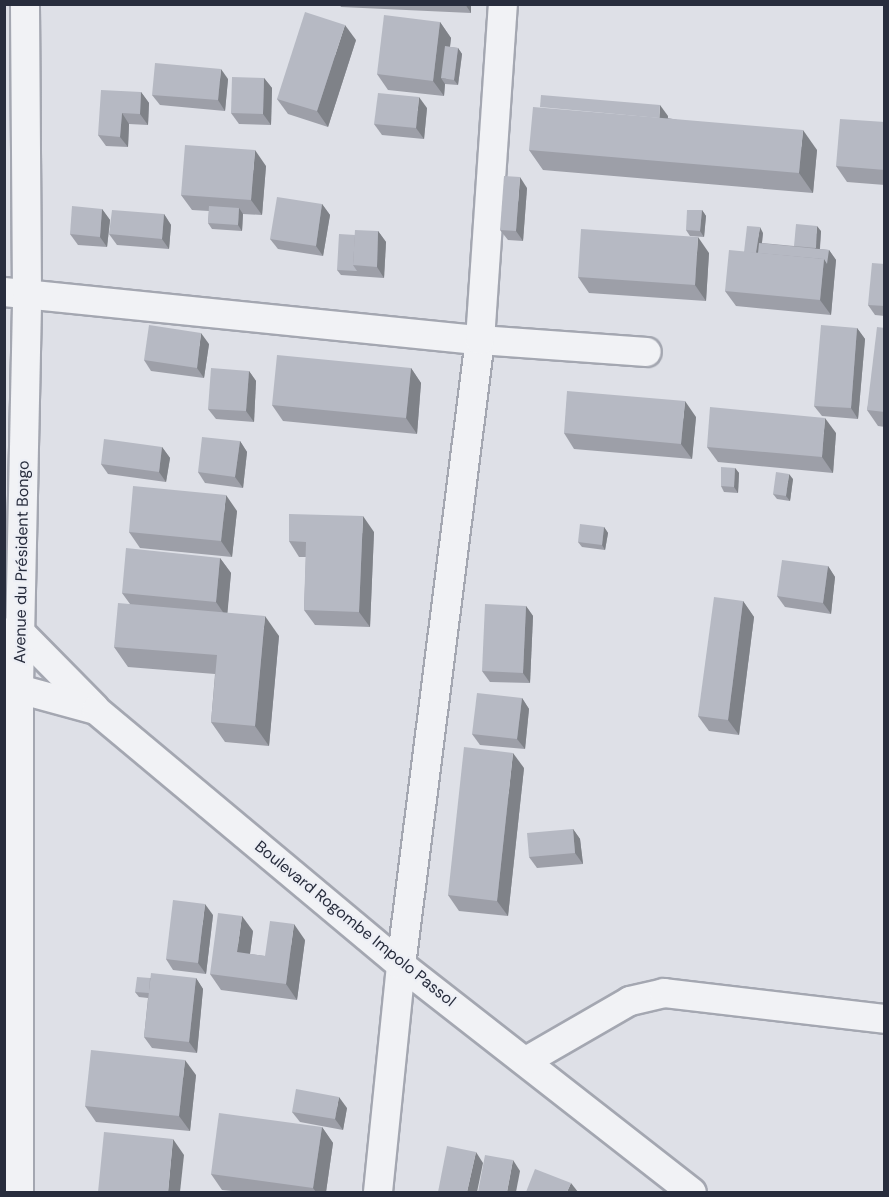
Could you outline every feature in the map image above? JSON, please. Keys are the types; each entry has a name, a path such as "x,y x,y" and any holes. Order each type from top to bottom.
{"street":[{"name":"Avenue du Président Bongo","path":"19,1192 12,686 16,293 25,4"},
{"path":"378,1192 401,965 480,340 503,4"},
{"path":"16,293 480,340 647,352"},
{"path":"13,632 96,710"},
{"name":"Boulevard Rogombe Impolo Passol","path":"12,686 96,710 401,965 692,1192"},
{"path":"526,1061 630,1001 664,993 885,1020"}],"building":[{"path":"305,12 345,25 317,111 277,99"},
{"path":"384,15 440,22 433,81 377,74"},
{"path":"445,46 458,48 454,80 441,78"},
{"path":"155,63 221,69 218,100 152,95"},
{"path":"232,77 264,78 263,114 231,113"},
{"path":"101,90 141,92 140,114 122,113 120,137 98,135"},
{"path":"378,93 419,97 416,128 374,124"},
{"path":"541,95 660,105 659,118 540,107"},
{"path":"533,107 803,130 799,173 529,150"},
{"path":"840,119 885,122 885,170 836,166"},
{"path":"185,145 255,150 251,200 181,195"},
{"path":"504,176 520,177 516,231 500,230"},
{"path":"277,197 322,204 316,246 270,239"},
{"path":"72,206 102,209 100,237 70,234"},
{"path":"209,206 239,208 238,225 208,223"},
{"path":"112,210 164,214 162,239 109,234"},
{"path":"687,210 702,210 700,231 686,230"},
{"path":"796,224 817,226 816,248 794,246"},
{"path":"747,226 760,227 756,253 744,252"},
{"path":"581,229 698,237 695,285 578,277"},
{"path":"355,230 378,231 377,267 353,265"},
{"path":"339,234 355,235 353,265 357,271 337,270"},
{"path":"759,243 829,250 827,264 824,259 758,253"},
{"path":"729,250 824,259 820,300 725,291"},
{"path":"872,263 885,264 885,306 868,305"},
{"path":"149,325 201,333 197,368 144,360"},
{"path":"821,325 857,328 851,408 814,406"},
{"path":"877,327 885,328 885,412 867,410"},
{"path":"277,355 411,368 406,418 272,405"},
{"path":"211,368 249,371 246,411 208,409"},
{"path":"567,391 685,401 681,444 564,433"},
{"path":"710,407 825,418 822,457 707,447"},
{"path":"202,437 240,441 235,477 198,472"},
{"path":"104,439 162,447 159,472 101,464"},
{"path":"721,467 735,468 734,487 721,486"},
{"path":"776,472 789,474 786,496 773,494"},
{"path":"133,486 226,495 221,541 129,532"},
{"path":"289,514 363,516 359,612 304,610 306,542 289,541"},
{"path":"580,524 604,527 602,545 578,542"},
{"path":"126,548 220,558 216,602 122,593"},
{"path":"782,560 828,566 823,603 777,596"},
{"path":"714,597 743,601 728,720 698,716"},
{"path":"118,603 265,616 255,726 211,722 217,655 114,647"},
{"path":"485,604 526,606 523,673 482,671"},
{"path":"477,693 522,698 517,739 472,734"},
{"path":"464,747 513,753 497,901 448,895"},
{"path":"573,829 575,853 529,857 527,833"},
{"path":"173,900 205,904 198,963 166,959"},
{"path":"218,913 242,916 237,952 265,956 270,921 294,924 286,984 210,974"},
{"path":"151,973 196,978 189,1042 144,1037"},
{"path":"137,977 150,978 149,993 135,992"},
{"path":"91,1050 185,1060 179,1116 85,1106"},
{"path":"296,1089 339,1097 335,1119 292,1112"},
{"path":"219,1113 322,1127 313,1188 211,1174"},
{"path":"104,1132 173,1139 168,1192 98,1192"},
{"path":"447,1146 476,1152 467,1192 438,1192"},
{"path":"485,1155 513,1160 507,1192 478,1192"},
{"path":"535,1169 571,1183 567,1192 526,1192"}]}
